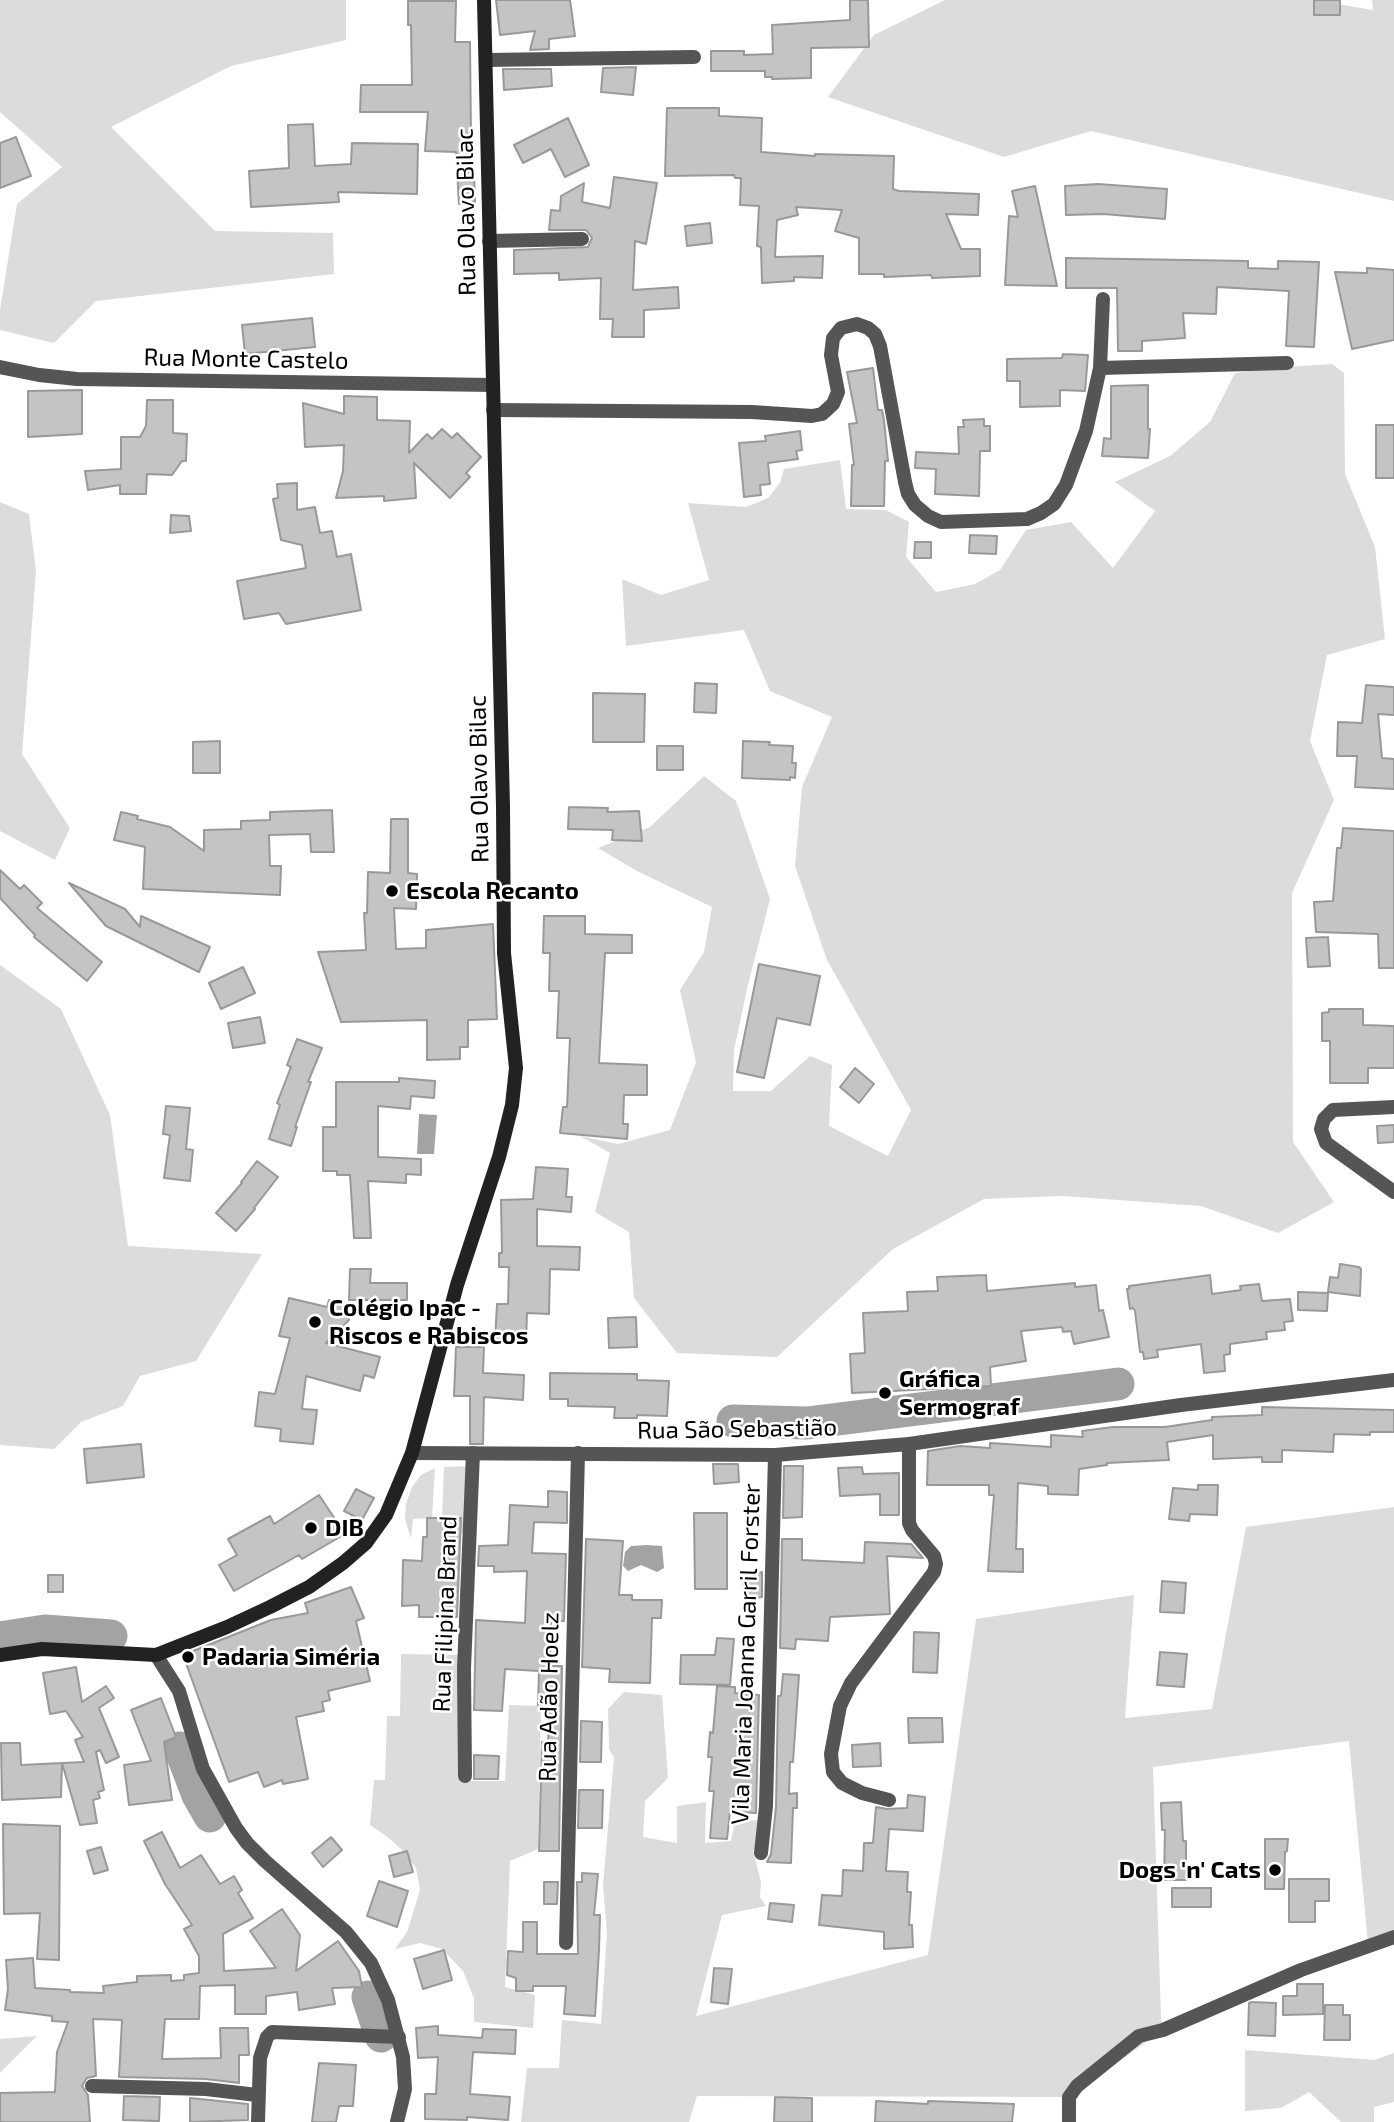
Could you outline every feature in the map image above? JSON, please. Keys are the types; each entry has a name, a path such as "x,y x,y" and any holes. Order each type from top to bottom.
{"main road":[{"name":"Rua Olavo Bilac","path":"0,1655 42,1649 156,1655 227,1627 309,1587 366,1543 386,1515 412,1453 457,1285 499,1157 512,1105 516,1068 504,953 503,793 484,0"}],"street":[{"path":"486,60 694,57"},
{"path":"489,241 582,239"},
{"path":"494,410 752,412 812,416 822,414 833,404 838,392 831,355 833,338 841,328 857,324 875,334 880,346 905,482 915,505 928,516 942,522 1027,519 1054,504 1066,485 1086,431 1100,368 1103,299"},
{"path":"1100,368 1287,363"},
{"name":"Rua Monte Castelo","path":"0,366 66,379 494,385"},
{"path":"1394,1107 1333,1110 1324,1119 1321,1129 1326,1143 1394,1192"},
{"name":"Rua São Sebastião","path":"412,1453 775,1455 909,1444 1181,1405 1394,1380"},
{"path":"890,1800 862,1793 842,1783 833,1772 831,1754 840,1706 851,1683 934,1572 934,1556 912,1531 909,1523 909,1444"},
{"name":"Rua Filipina Brand","path":"465,1776 464,1668 473,1453"},
{"name":"Rua Adão Hoelz","path":"566,1943 578,1453"},
{"name":"Vila Maria Joanna Garril Forster","path":"761,1853 766,1806 775,1455"},
{"path":"156,1655 174,1681 186,1707 203,1769 220,1802 247,1843 324,1912 371,1963 388,2000 386,2036 405,2089 397,2122"},
{"path":"1069,2122 1069,2097 1077,2086 1139,2036 1163,2030 1301,1970 1394,1937"},
{"path":"258,2122 257,2095 261,2058 267,2037 272,2032 386,2036"},
{"path":"92,2086 206,2089 257,2095"}],"shaded area":[{"path":"0,0 346,0 346,40 231,66 111,127 215,231 333,233 334,274 96,301 54,343 0,330 0,310 17,204 62,167 0,112"},
{"path":"945,0 1314,0 1373,10 1372,0 1394,0 1394,201 1091,131 1004,157 828,97 874,35"},
{"path":"1332,364 1344,373 1345,474 1375,547 1385,639 1327,655 1310,741 1334,800 1292,893 1293,1142 1334,1202 1278,1233 1201,1206 1063,1196 984,1199 893,1249 777,1357 677,1353 634,1298 629,1232 595,1212 610,1153 580,1136 618,1144 670,1130 696,1062 680,990 704,952 712,907 637,871 598,848 650,827 704,776 736,801 770,899 734,1050 733,1091 771,1091 810,1056 832,1065 829,1126 888,1156 911,1110 827,960 795,866 802,787 832,717 770,691 744,630 626,646 622,579 661,595 709,580 688,503 746,507 768,498 780,483 784,469 840,460 846,509 886,510 909,522 906,557 936,592 975,584 1000,570 1026,530 1071,522 1113,568 1155,511 1115,482 1170,456 1210,422 1235,373"},
{"path":"0,502 29,514 36,571 22,754 70,828 55,860 0,831"},
{"path":"0,965 61,1009 110,1115 128,1246 262,1254 196,1361 140,1376 123,1406 81,1422 54,1449 0,1445"},
{"path":"419,1114 437,1115 434,1154 417,1154"},
{"path":"471,1466 468,1533 460,1533 442,1519 444,1467"},
{"path":"435,1468 432,1518 413,1519 411,1539 405,1519 406,1504 412,1487 421,1475"},
{"path":"1394,1507 1394,1937 1368,1944 1349,1741 1153,1767 1163,2030 1069,2097 697,2096 689,2122 521,2122 527,2068 559,2068 562,2020 601,2024 607,1933 603,1885 614,1758 609,1749 608,1709 624,1692 662,1695 668,1778 645,1801 643,1837 677,1843 677,1806 706,1802 705,1843 731,1841 735,1821 764,1820 763,1841 753,1851 761,1882 760,1897 766,1906 722,1915 696,2016 928,1955 976,1619 1134,1595 1125,1718 1212,1709 1246,1527"},
{"path":"631,1546 662,1546 664,1568 657,1572 641,1565 628,1571 623,1566 625,1552"},
{"path":"401,1654 460,1655 463,1781 505,1781 509,1705 541,1706 538,1849 510,1861 505,1987 535,1995 533,2028 474,2022 474,1998 463,1971 442,1949 420,1943 395,1949 407,1932 420,1890 416,1868 404,1852 370,1825 374,1780 385,1780 387,1716 400,1716"},
{"path":"37,2036 0,2073 0,2039"},
{"path":"1245,2050 1374,2060 1394,2053 1394,2102 1374,2107 1374,2122 1341,2122 1309,2092 1281,2108 1245,2111"}],"building":[{"path":"496,0 570,0 575,36 549,39 549,49 530,50 535,31 500,35"},
{"path":"850,0 868,0 869,47 811,48 811,78 772,79 765,77 765,71 711,71 711,51 744,51 744,55 773,54 772,25 850,20"},
{"path":"1314,0 1340,0 1340,15 1314,15"},
{"path":"408,1 456,1 455,42 470,42 469,174 474,173 475,202 459,204 456,152 425,151 428,112 360,112 361,85 412,85"},
{"path":"636,67 633,95 601,92 603,68"},
{"path":"503,69 551,69 552,86 504,90"},
{"path":"667,108 719,108 719,116 762,118 761,152 815,156 894,156 893,189 899,191 979,194 978,215 946,214 961,249 980,249 980,276 932,278 931,275 884,277 884,274 859,274 859,238 835,231 842,210 796,207 798,215 777,220 775,257 823,256 822,278 794,277 794,281 762,283 761,247 757,246 759,206 740,205 741,178 735,178 734,175 665,176"},
{"path":"568,118 589,165 565,177 551,149 523,163 514,145"},
{"path":"313,124 315,166 351,164 352,143 418,144 417,194 338,192 339,202 251,207 249,171 289,168 288,125"},
{"path":"16,137 31,176 0,188 0,143"},
{"path":"614,177 657,183 646,244 635,241 633,290 678,287 679,308 644,310 644,337 612,337 613,319 600,319 601,278 559,280 559,273 514,274 514,250 588,247 592,238 586,230 549,230 551,210 560,211 561,196 584,183 582,202 610,208"},
{"path":"1098,184 1167,189 1165,219 1103,214 1066,215 1065,186"},
{"path":"1035,186 1057,286 1005,285 1009,216 1018,217 1012,191"},
{"path":"710,223 712,243 687,246 685,226"},
{"path":"1066,258 1248,261 1248,268 1278,269 1278,261 1319,262 1314,347 1286,346 1289,291 1217,287 1216,314 1183,313 1185,338 1142,341 1142,351 1118,351 1117,288 1066,288"},
{"path":"1367,268 1394,270 1394,340 1352,349 1335,272 1367,273"},
{"path":"312,318 315,347 245,354 242,325"},
{"path":"1063,354 1088,355 1085,391 1060,390 1060,406 1020,407 1020,381 1007,381 1007,359 1062,358"},
{"path":"873,368 878,410 882,410 884,420 888,461 885,461 884,506 851,506 854,465 849,424 857,423 847,372"},
{"path":"1148,385 1148,458 1102,456 1104,438 1111,439 1111,386"},
{"path":"82,390 82,434 28,437 28,391"},
{"path":"344,396 377,397 377,420 410,421 409,453 427,434 432,439 442,429 452,438 457,433 481,457 466,473 470,477 450,498 414,463 416,498 384,501 384,496 336,498 343,471 344,445 305,447 303,403 344,414"},
{"path":"147,400 173,400 173,433 187,434 186,461 182,461 172,475 147,474 146,494 120,494 120,485 88,490 85,471 121,469 121,437 140,437 146,426"},
{"path":"984,419 984,426 990,426 990,451 980,451 979,496 935,494 936,469 915,468 916,452 959,454 958,427 964,427 963,420"},
{"path":"1376,425 1394,425 1394,478 1376,478"},
{"path":"800,431 802,450 796,451 798,459 768,463 770,484 760,485 761,495 744,497 739,443 766,441 765,436"},
{"path":"297,483 297,510 315,507 320,533 332,531 337,557 351,554 361,610 286,624 279,613 244,619 237,581 306,568 302,545 281,540 273,499 278,498 277,484"},
{"path":"171,515 189,516 191,531 170,533"},
{"path":"970,535 997,536 996,554 969,553"},
{"path":"915,542 931,542 931,558 914,558"},
{"path":"695,683 717,684 716,713 694,712"},
{"path":"1366,685 1394,687 1394,715 1378,714 1382,758 1394,759 1394,789 1355,787 1357,756 1337,756 1338,722 1362,723"},
{"path":"593,693 645,694 644,742 593,742"},
{"path":"220,741 220,773 193,773 193,742"},
{"path":"743,741 793,746 795,778 742,778"},
{"path":"657,746 683,746 683,770 657,770"},
{"path":"569,807 608,808 607,812 639,811 642,841 612,840 613,830 568,829"},
{"path":"332,810 334,852 311,852 310,834 269,835 270,866 281,866 280,895 143,889 145,847 114,840 121,812 170,827 204,851 204,830 241,829 241,821 270,820 270,812"},
{"path":"391,819 408,819 408,873 417,874 416,909 394,908 396,949 426,948 426,930 493,924 497,1019 468,1020 468,1047 460,1047 460,1059 427,1060 427,1020 341,1022 318,952 366,950 364,913 367,913 368,872 390,873"},
{"path":"1343,828 1394,831 1394,968 1379,968 1378,934 1316,932 1314,902 1333,901 1337,848 1341,848"},
{"path":"0,870 20,889 24,885 42,903 37,908 102,962 87,981 34,937 0,898"},
{"path":"69,883 125,909 140,927 141,916 210,947 199,972 106,926"},
{"path":"544,916 585,916 585,934 632,935 632,953 605,953 599,1063 647,1065 647,1095 624,1095 623,1124 628,1124 627,1139 560,1133 563,1107 567,1107 570,1038 557,1038 559,991 549,991 550,953 543,953"},
{"path":"1328,937 1330,966 1308,967 1306,938"},
{"path":"759,964 820,976 810,1025 777,1018 764,1078 737,1072"},
{"path":"243,967 255,993 221,1009 209,983"},
{"path":"1329,1009 1363,1009 1363,1025 1394,1026 1394,1068 1368,1068 1368,1083 1330,1083 1330,1041 1322,1041 1322,1013 1329,1012"},
{"path":"260,1017 265,1043 233,1048 228,1023"},
{"path":"297,1039 322,1048 308,1082 311,1082 291,1146 269,1139 280,1105 277,1103 291,1067 287,1065"},
{"path":"855,1068 874,1084 859,1103 840,1087"},
{"path":"399,1078 435,1081 434,1098 411,1096 410,1109 378,1106 378,1157 421,1159 421,1175 406,1174 406,1183 368,1181 371,1238 354,1238 350,1175 323,1171 323,1127 336,1127 336,1082 399,1082"},
{"path":"166,1106 190,1108 186,1149 193,1150 190,1181 164,1178 170,1135 163,1134"},
{"path":"1394,1125 1394,1142 1378,1143 1377,1126"},
{"path":"257,1161 278,1177 236,1231 216,1213"},
{"path":"536,1167 568,1169 566,1197 572,1197 571,1212 537,1209 537,1246 580,1247 579,1270 550,1269 549,1314 527,1313 526,1341 495,1340 497,1304 508,1304 509,1267 499,1267 499,1253 502,1253 501,1200 533,1199"},
{"path":"1340,1264 1361,1269 1360,1296 1328,1292 1330,1277 1338,1278"},
{"path":"350,1269 371,1269 370,1283 407,1283 407,1300 349,1300"},
{"path":"986,1275 987,1291 1075,1283 1075,1287 1096,1285 1099,1311 1103,1310 1109,1337 1074,1344 1071,1331 1063,1332 1062,1327 1021,1331 1026,1361 990,1367 991,1386 852,1393 850,1354 865,1353 863,1313 908,1311 907,1292 938,1291 937,1277"},
{"path":"1210,1275 1212,1294 1241,1290 1240,1286 1259,1284 1262,1301 1290,1299 1293,1321 1284,1322 1285,1330 1266,1332 1267,1339 1230,1344 1230,1354 1224,1355 1225,1371 1204,1373 1201,1344 1157,1350 1158,1357 1144,1359 1143,1352 1140,1352 1135,1311 1130,1309 1127,1289 1129,1286"},
{"path":"1298,1292 1328,1293 1327,1311 1298,1310"},
{"path":"289,1298 327,1307 329,1300 348,1305 349,1320 326,1343 380,1357 374,1378 364,1375 360,1391 306,1376 302,1409 317,1410 313,1444 280,1441 281,1429 255,1426 259,1392 275,1394 290,1338 279,1336"},
{"path":"636,1317 637,1347 609,1348 608,1318"},
{"path":"456,1347 484,1347 483,1373 524,1375 523,1400 484,1397 483,1444 470,1444 470,1396 454,1396"},
{"path":"550,1373 637,1374 637,1380 669,1381 667,1416 637,1415 637,1418 614,1418 615,1407 568,1406 568,1399 550,1399"},
{"path":"1262,1407 1394,1410 1394,1432 1370,1432 1370,1435 1334,1434 1333,1452 1282,1450 1282,1462 1262,1462 1262,1457 1213,1459 1213,1435 1167,1442 1169,1460 1107,1463 1079,1469 1078,1495 1048,1494 1048,1486 1018,1483 1016,1549 1023,1549 1023,1572 988,1571 994,1495 989,1495 989,1485 927,1485 928,1451 960,1446 990,1448 990,1443 1051,1447 1051,1435 1083,1437 1082,1431 1113,1427 1165,1427 1212,1420 1212,1417 1262,1415"},
{"path":"141,1444 144,1477 87,1483 84,1449"},
{"path":"713,1464 738,1464 739,1482 714,1484"},
{"path":"784,1466 803,1466 802,1517 783,1518"},
{"path":"862,1467 863,1474 899,1473 899,1515 880,1515 880,1494 840,1496 838,1468"},
{"path":"1198,1485 1218,1485 1217,1515 1190,1514 1189,1521 1169,1519 1173,1488 1198,1490"},
{"path":"356,1489 374,1498 362,1520 344,1511"},
{"path":"548,1491 567,1492 567,1523 534,1522 532,1553 566,1554 564,1621 551,1621 550,1666 562,1666 559,1851 539,1851 542,1742 548,1742 550,1706 538,1706 539,1671 505,1669 502,1711 474,1710 476,1620 525,1623 527,1571 494,1572 494,1566 478,1566 479,1546 508,1545 510,1505 548,1507"},
{"path":"319,1495 345,1534 302,1559 299,1555 234,1591 219,1565 237,1555 228,1539 270,1516 274,1524"},
{"path":"694,1513 727,1513 727,1589 695,1589"},
{"path":"427,1518 461,1518 457,1617 419,1617 419,1605 402,1606 403,1560 422,1561 423,1537 427,1537"},
{"path":"586,1539 623,1541 619,1595 632,1595 632,1600 662,1600 661,1618 652,1618 650,1683 609,1682 610,1669 582,1667"},
{"path":"782,1539 802,1539 802,1560 864,1563 865,1542 911,1544 923,1558 887,1556 890,1614 830,1617 828,1641 796,1639 795,1649 780,1648"},
{"path":"762,1572 762,1597 746,1600 742,1577"},
{"path":"48,1575 63,1575 63,1592 48,1592"},
{"path":"1162,1581 1186,1583 1184,1613 1160,1612"},
{"path":"351,1587 364,1618 356,1621 370,1681 328,1691 330,1700 322,1702 324,1711 296,1717 308,1779 283,1784 282,1780 264,1787 258,1772 229,1782 183,1655 271,1620 308,1613 305,1603"},
{"path":"914,1632 939,1633 937,1673 913,1672"},
{"path":"717,1638 734,1639 730,1685 680,1684 681,1655 715,1655"},
{"path":"1160,1652 1187,1654 1184,1687 1157,1685"},
{"path":"76,1667 82,1702 106,1686 114,1698 99,1708 119,1757 106,1763 100,1750 96,1752 104,1790 98,1792 100,1798 93,1800 97,1823 80,1825 62,1763 84,1762 75,1740 83,1737 66,1711 50,1714 43,1673"},
{"path":"783,1674 799,1675 793,1762 790,1762 789,1794 797,1793 797,1808 793,1808 791,1863 767,1862 771,1854 776,1807 778,1696 781,1696"},
{"path":"717,1686 735,1687 735,1693 759,1695 756,1813 730,1812 727,1839 710,1838 714,1791 709,1791 712,1757 708,1757"},
{"path":"161,1698 176,1737 164,1742 172,1800 129,1805 124,1765 151,1761 131,1710"},
{"path":"908,1718 942,1718 943,1742 909,1743"},
{"path":"581,1721 602,1722 601,1762 580,1762"},
{"path":"1,1743 20,1743 21,1765 62,1763 61,1797 2,1800"},
{"path":"880,1743 881,1766 853,1767 852,1745"},
{"path":"474,1755 499,1756 498,1779 474,1779"},
{"path":"579,1790 603,1790 602,1828 578,1828"},
{"path":"908,1795 925,1797 923,1831 889,1829 886,1871 908,1872 907,1892 911,1892 909,1925 912,1925 913,1947 884,1949 884,1932 819,1925 822,1895 842,1896 843,1870 863,1871 864,1843 873,1843 876,1807 907,1808"},
{"path":"1181,1802 1183,1841 1186,1841 1186,1880 1164,1880 1165,1830 1162,1830 1161,1803"},
{"path":"3,1824 60,1826 59,1960 37,1959 40,1913 4,1914"},
{"path":"162,1832 180,1868 201,1855 220,1884 234,1876 242,1890 238,1893 253,1918 223,1934 224,1971 276,1968 250,1931 282,1909 300,1935 296,1971 338,1941 359,1971 362,1987 332,1988 335,2004 299,2010 297,1992 266,1996 266,2014 235,2014 235,1985 200,1986 199,2019 165,2019 162,2059 221,2058 220,2028 248,2028 249,2055 239,2055 239,2083 206,2079 119,2077 122,2020 93,2019 96,2076 87,2078 82,2086 88,2095 90,2122 0,2122 0,2093 55,2092 57,2052 68,2022 52,2021 52,2016 5,2010 8,1989 6,1960 33,1958 35,1988 70,1992 104,1993 103,1986 137,1982 137,1976 171,1975 171,1981 184,1980 184,1975 199,1973 199,1956 184,1929 192,1925 165,1884 144,1841"},
{"path":"331,1837 342,1850 323,1867 312,1853"},
{"name":"Dogs 'n' Cats","path":"1265,1839 1288,1839 1284,1889 1265,1889"},
{"path":"101,1847 108,1870 94,1874 87,1851"},
{"path":"407,1851 413,1872 394,1877 389,1856"},
{"path":"582,1873 598,1874 594,1915 600,1915 595,2016 564,2014 566,1986 533,1986 533,1991 516,1991 516,1978 507,1975 508,1951 523,1952 523,1922 537,1922 537,1954 578,1954 577,1882 582,1882"},
{"path":"1289,1879 1329,1879 1329,1901 1315,1901 1315,1922 1289,1922"},
{"path":"379,1881 408,1891 397,1927 367,1916"},
{"path":"544,1882 558,1882 557,1904 544,1904"},
{"path":"1172,1888 1211,1888 1211,1907 1172,1907"},
{"path":"770,1903 794,1905 792,1922 768,1919"},
{"path":"444,1950 452,1980 423,1989 414,1959"},
{"path":"714,1968 732,1969 728,2004 711,2002"},
{"path":"1297,1984 1323,1984 1323,2014 1283,2015 1283,1996 1297,1996"},
{"path":"1249,2003 1276,2003 1275,2036 1248,2035"},
{"path":"1325,2005 1343,2005 1343,2015 1350,2015 1350,2040 1324,2040"},
{"path":"438,2026 438,2035 482,2038 483,2029 516,2030 515,2054 473,2052 470,2094 510,2097 508,2120 467,2117 467,2120 425,2119 425,2094 436,2094 438,2057 418,2058 416,2028"},
{"path":"319,2063 356,2065 353,2106 339,2106 336,2122 312,2122"},
{"path":"124,2096 160,2097 159,2121 123,2120"},
{"path":"775,2097 812,2098 812,2122 774,2122"},
{"path":"190,2098 248,2104 248,2120 190,2122"},
{"path":"876,2101 1014,2104 1012,2122 875,2122"}],"waterway":[{"path":"733,1421 807,1423 1118,1384"},
{"path":"0,1638 45,1631 111,1636"},
{"path":"180,1748 198,1795 210,1816"},
{"path":"368,1997 381,2036"}],"place":[{"name":"Escola Recanto","path":"392,891"},
{"name":"Colégio Ipac - Riscos e Rabiscos","path":"315,1322"},
{"name":"Gráfica Sermograf","path":"885,1393"},
{"name":"DIB","path":"311,1528"},
{"name":"Padaria Siméria","path":"188,1657"},
{"name":"Dogs 'n' Cats","path":"1275,1870"}]}
